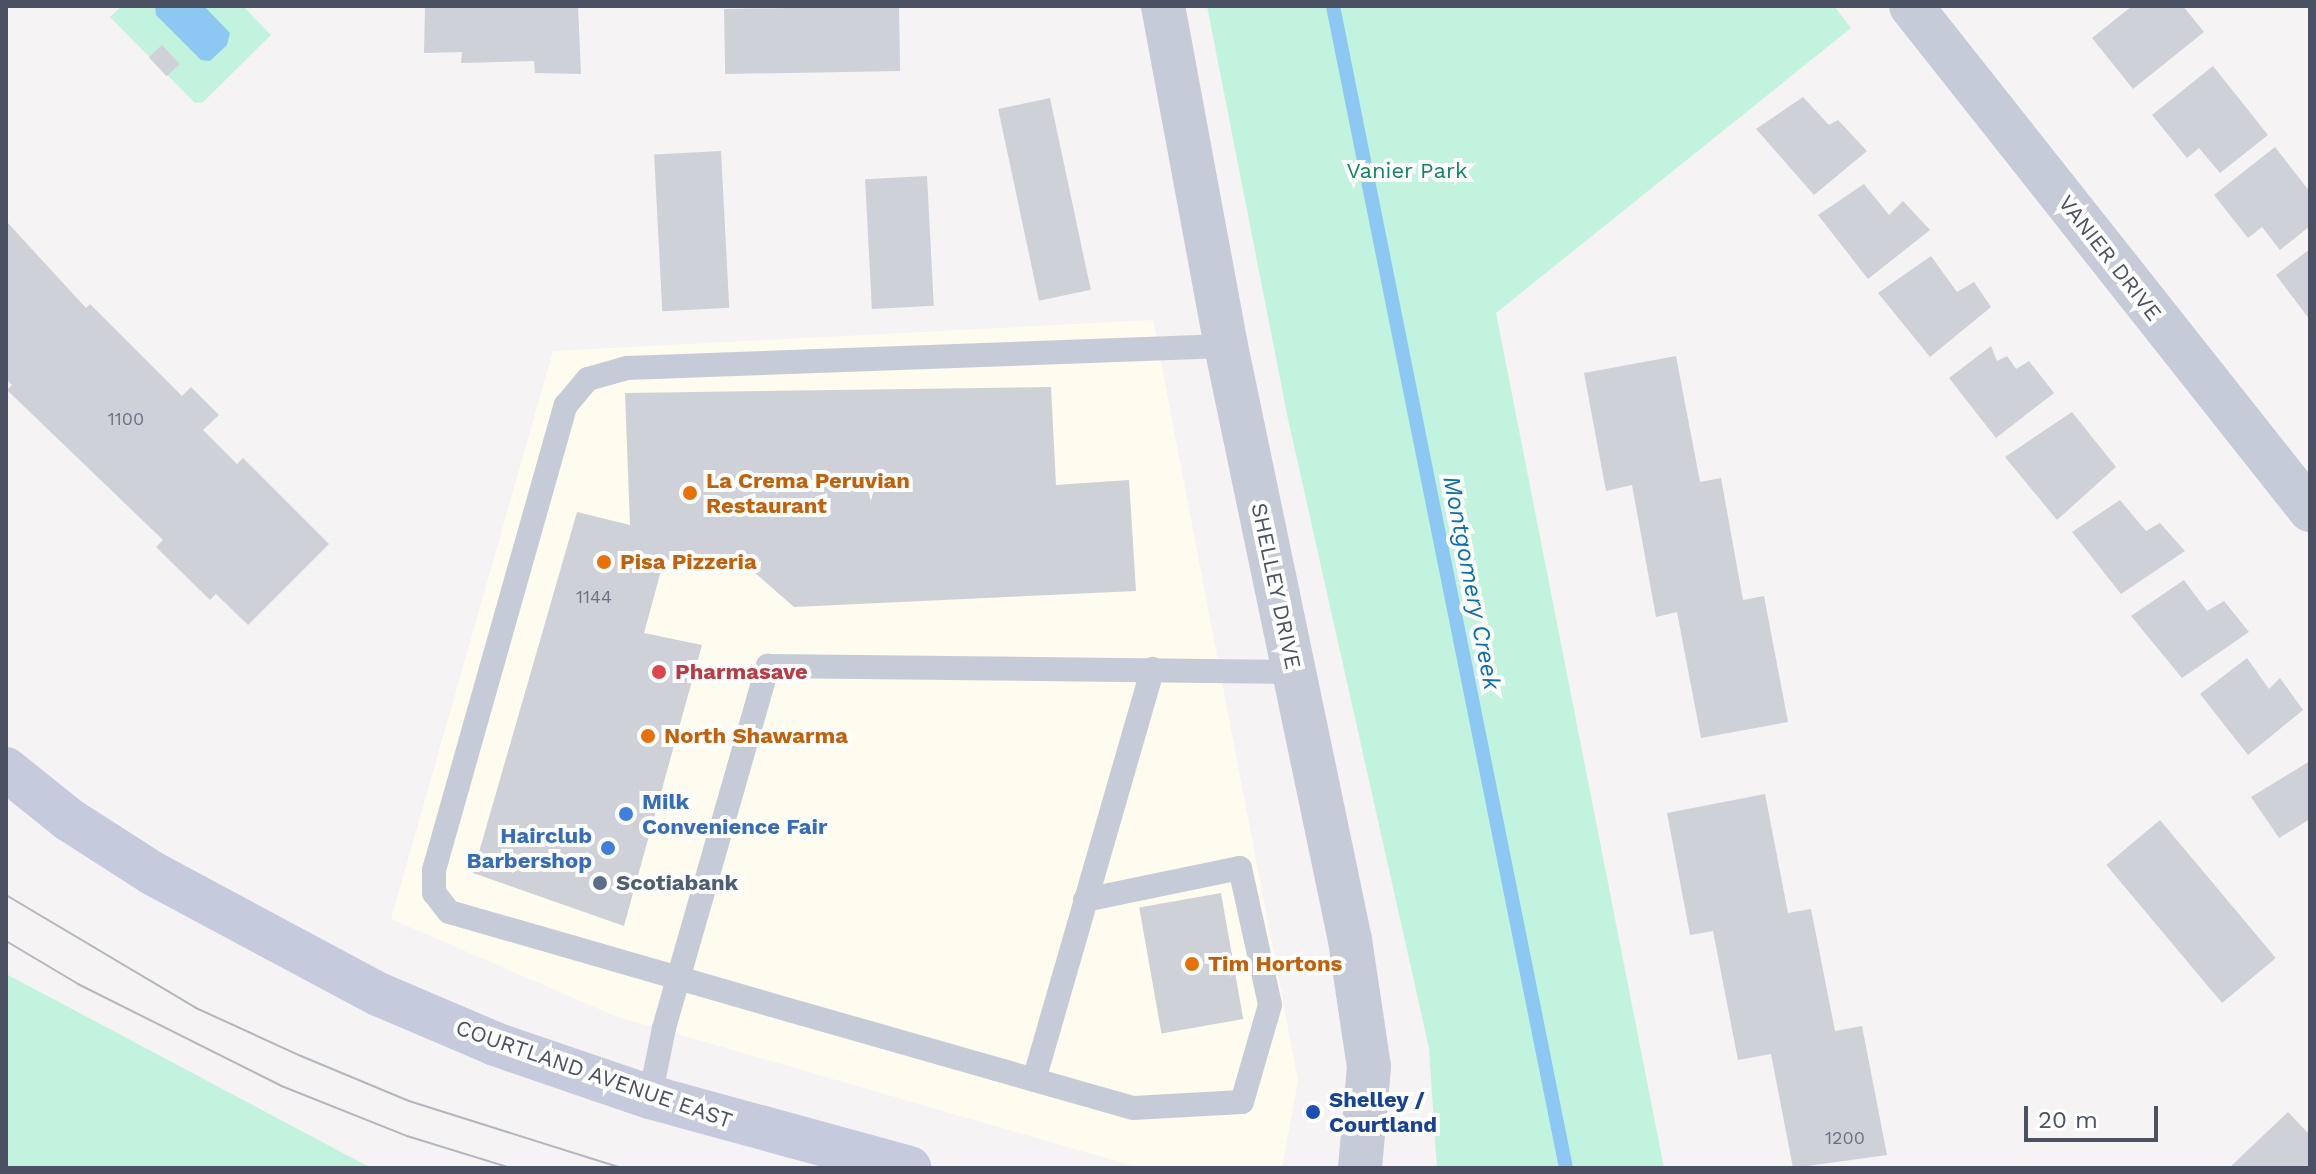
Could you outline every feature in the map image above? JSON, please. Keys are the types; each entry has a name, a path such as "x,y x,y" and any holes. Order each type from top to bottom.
{"main road":[{"name":"COURTLAND AVENUE EAST","path":"6,769 68,819 152,873 378,994 495,1044 650,1097 909,1168"}],"street":[{"name":"SHELLEY DRIVE","path":"1163,6 1226,346 1350,940 1369,1067 1360,1168"},
{"name":"VANIER DRIVE","path":"1911,6 2310,510"}],"lane":[{"path":"1085,900 1240,868 1270,1005 1242,1102 1133,1108 678,978 449,912 434,893 434,870 566,405 588,379 627,368 1226,346"},
{"path":"650,1097 678,978 768,666 1294,672"},
{"path":"1034,1080 1153,669"}],"shaded area":[{"path":"1153,320 1298,1080 1282,1168 1140,1168 615,1016 391,919 553,351"}],"green space":[{"path":"122,6 243,6 271,35 203,102 195,103 110,17"},
{"name":"Vanier Park","path":"1207,6 1834,6 1851,28 1496,313 1664,1168 1437,1168 1429,1048 1288,419"},
{"path":"6,974 72,1009 371,1168 6,1168"}],"water":[{"path":"155,6 204,6 230,33 227,45 210,61 201,60 156,15"}],"building":[{"path":"425,6 578,6 581,74 535,73 534,61 461,63 462,52 424,53"},
{"path":"899,6 900,71 725,74 724,9"},
{"path":"2132,6 2183,6 2204,32 2133,89 2092,38"},
{"path":"162,45 180,64 167,76 149,57"},
{"path":"2213,66 2268,135 2220,173 2199,148 2187,158 2152,115"},
{"path":"1803,97 1829,125 1838,120 1867,151 1814,195 1756,129"},
{"path":"1050,98 1091,290 1039,301 998,109"},
{"path":"2275,147 2310,192 2310,226 2280,250 2262,227 2248,238 2214,195"},
{"path":"721,151 729,308 662,311 654,155"},
{"path":"927,176 934,306 872,309 865,179"},
{"path":"1864,184 1889,215 1903,201 1930,230 1868,279 1818,215"},
{"path":"6,221 86,308 90,304 182,396 191,387 219,415 203,430 237,464 243,458 329,544 248,625 216,594 210,600 156,547 163,540 7,390 12,385 6,379"},
{"path":"2310,249 2310,320 2276,275"},
{"path":"1931,256 1957,292 1974,282 1991,307 1930,357 1878,293"},
{"path":"1991,346 1997,361 2007,356 2016,369 2029,361 2054,393 1996,438 1949,378"},
{"path":"1676,356 1700,482 1721,478 1743,600 1764,596 1788,722 1701,738 1677,612 1656,617 1632,485 1606,491 1584,373"},
{"path":"1051,387 1056,485 1129,480 1136,591 794,607 737,557 664,560 644,633 702,645 624,926 473,873 577,512 630,525 625,393"},
{"path":"2072,412 2116,467 2057,520 2005,457"},
{"path":"2120,500 2146,531 2160,523 2185,551 2121,594 2072,532"},
{"path":"2184,580 2207,611 2224,601 2249,632 2182,678 2131,616"},
{"path":"2247,658 2269,689 2280,678 2303,710 2248,755 2200,694"},
{"path":"2310,761 2310,819 2279,838 2251,797"},
{"path":"1765,794 1788,913 1811,909 1835,1031 1862,1026 1887,1155 1793,1168 1771,1054 1738,1060 1713,931 1690,935 1667,813"},
{"path":"2160,820 2276,958 2222,1003 2106,865"},
{"name":"Tim Hortons","path":"1221,893 1243,1019 1161,1033 1139,907"},
{"path":"2288,1112 2310,1135 2310,1168 2229,1168"}],"waterway":[{"name":"Montgomery Creek","path":"1333,6 1566,1168"}],"tram line":[{"path":"6,895 196,1008 301,1056 409,1101 621,1168"},
{"path":"6,941 78,984 284,1087 407,1136 511,1168"}],"place":[{"name":"La Crema Peruvian Restaurant","path":"690,493"},
{"name":"Pisa Pizzeria","path":"604,562"},
{"name":"Pharmasave","path":"659,672"},
{"name":"North Shawarma","path":"648,736"},
{"name":"Milk Convenience Fair","path":"626,814"},
{"name":"Hairclub Barbershop","path":"608,848"},
{"name":"Scotiabank","path":"600,883"},
{"name":"Tim Hortons","path":"1192,964"},
{"name":"Shelley / Courtland","path":"1313,1112"}]}
